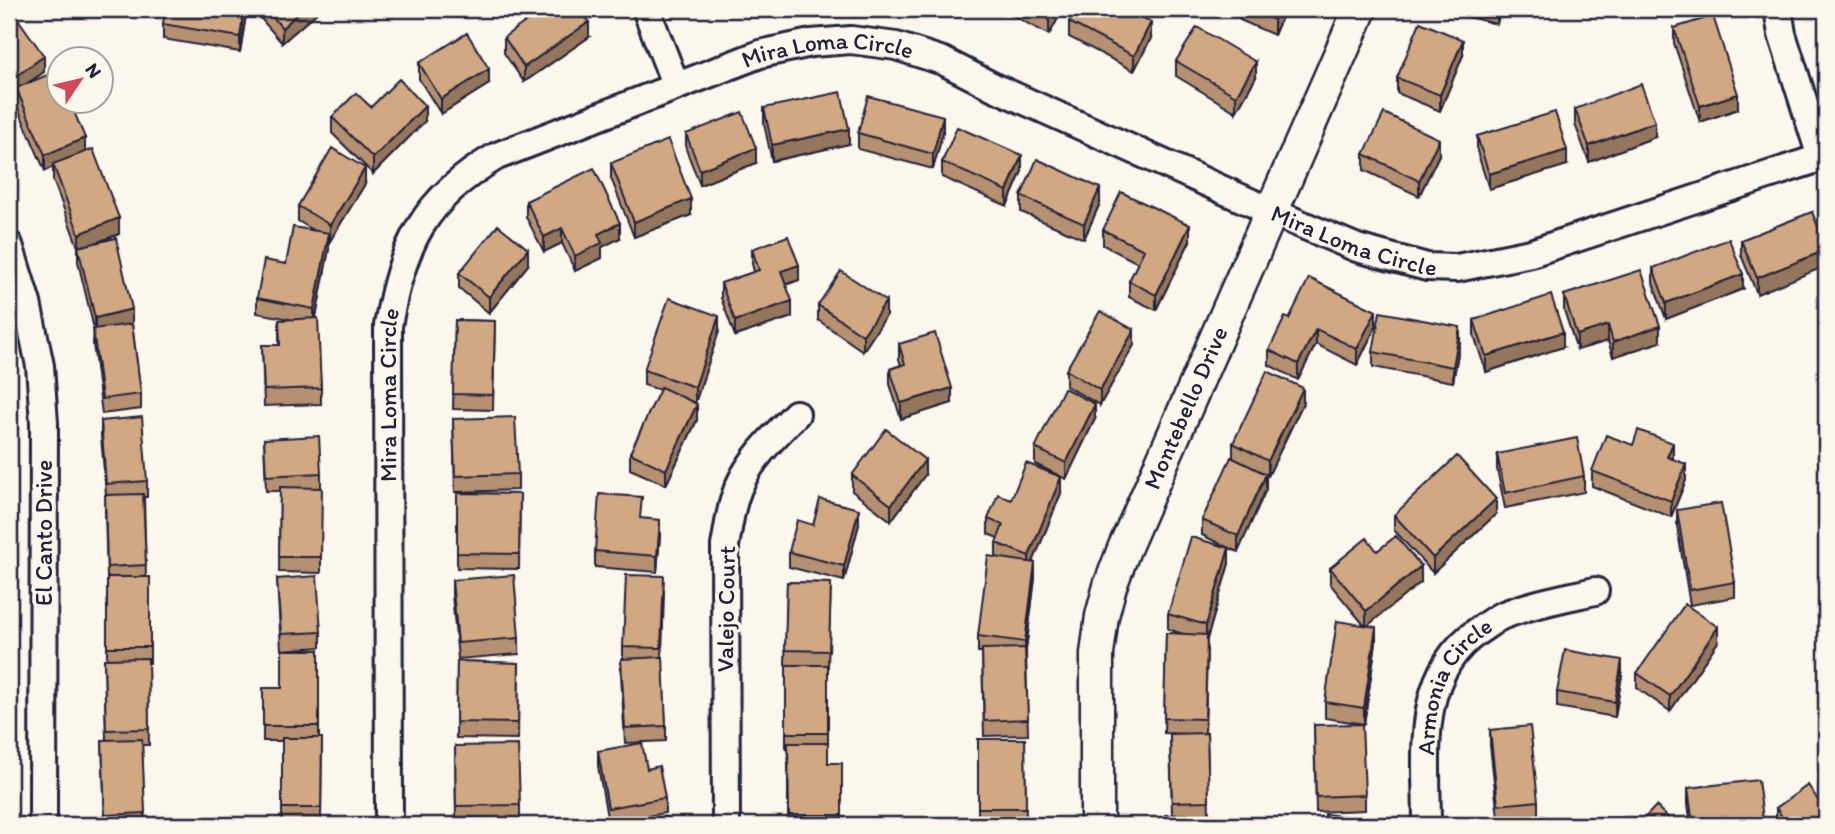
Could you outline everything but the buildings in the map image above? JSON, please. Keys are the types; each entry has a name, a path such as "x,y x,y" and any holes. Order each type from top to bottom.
{"street":[{"path":"646,9 676,86"},
{"name":"Montebello Drive","path":"1097,825 1097,654 1102,616 1110,586 1270,211 1360,9"},
{"path":"1778,9 1782,34 1824,157"},
{"name":"Mira Loma Circle","path":"388,825 388,326 396,281 407,249 442,197 469,172 497,156 760,54 811,43 851,40 896,46 943,61 994,87 1270,211 1357,248 1427,267 1457,268 1531,253 1824,157"},
{"name":"El Canto Drive","path":"9,245 27,303 40,366 44,423 43,825"},
{"name":"Valejo Court","path":"726,825 725,546 740,483 756,457 796,414"},
{"name":"Armonia Circle","path":"1427,825 1427,730 1435,685 1448,659 1471,636 1499,617 1595,591"}]}
